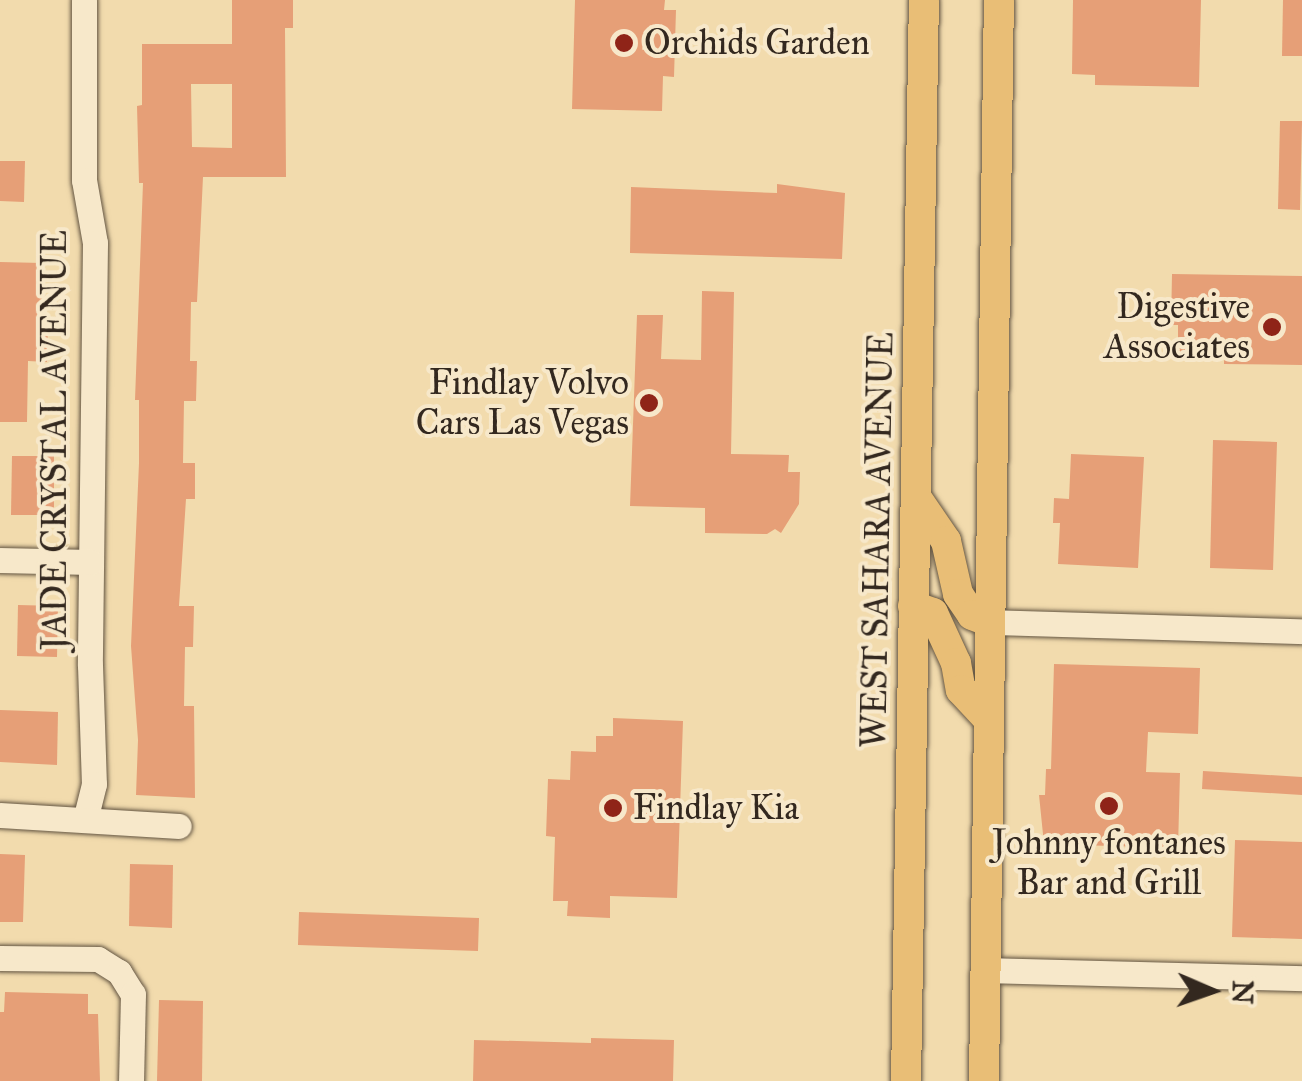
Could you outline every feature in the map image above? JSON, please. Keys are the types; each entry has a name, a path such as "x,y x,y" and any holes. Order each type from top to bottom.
{"main road":[{"name":"WEST SAHARA AVENUE","path":"906,1081 924,0"},
{"path":"984,1081 999,0"},
{"path":"916,497 946,542 958,594 972,614 990,622"},
{"path":"912,606 933,612 956,663 961,690 989,720"}],"street":[{"name":"JADE CRYSTAL AVENUE","path":"84,0 84,180 96,242 94,784 85,820"},
{"path":"0,560 92,562"},
{"path":"990,622 1302,631"},
{"path":"0,816 179,826"},
{"path":"0,958 98,959 118,972 132,994 132,1081"},
{"path":"986,970 1302,978"}],"building":[{"path":"232,0 293,0 293,28 285,28 286,177 203,177 197,302 191,302 190,361 197,361 196,401 184,401 183,463 195,463 195,499 186,499 179,606 194,606 193,647 185,647 184,706 194,706 195,798 136,795 138,740 131,646 139,463 139,400 135,400 143,183 139,183 137,106 142,105 142,44 232,44","holes":["191,84 232,84 232,148 192,147"]},
{"name":"Orchids Garden","path":"575,0 665,0 664,10 676,10 674,77 663,76 662,111 572,109"},
{"path":"1073,0 1201,0 1199,87 1095,85 1095,75 1072,74"},
{"path":"1283,0 1302,0 1302,56 1282,56"},
{"path":"1280,121 1302,121 1300,210 1278,209"},
{"path":"0,161 25,161 24,202 0,201"},
{"path":"777,184 845,193 842,259 630,253 631,187 777,193"},
{"path":"0,262 42,263 41,327 48,327 47,362 28,361 27,422 0,422"},
{"path":"1172,274 1302,276 1302,365 1224,364 1224,358 1178,358 1178,325 1171,325"},
{"name":"Findlay Volvo Cars Las Vegas","path":"702,291 734,292 731,454 789,455 788,472 800,472 799,504 781,533 775,529 767,534 705,533 705,508 630,506 637,315 663,315 661,359 701,360"},
{"path":"1213,440 1277,442 1273,570 1210,568"},
{"path":"1071,454 1144,457 1138,568 1058,564 1060,523 1053,523 1054,498 1069,499"},
{"path":"12,456 54,456 54,515 11,515"},
{"path":"18,605 58,606 57,657 17,656"},
{"path":"1054,664 1200,668 1198,734 1148,732 1146,772 1180,773 1178,848 1044,844 1039,795 1045,795 1046,769 1051,769"},
{"path":"0,710 58,712 57,765 0,762"},
{"name":"Findlay Kia","path":"613,718 683,721 677,898 610,896 610,918 567,916 568,901 553,901 555,837 546,836 548,779 570,780 571,751 596,752 596,736 613,736"},
{"path":"1203,771 1302,777 1302,795 1202,789"},
{"path":"1235,840 1302,842 1302,939 1232,937"},
{"path":"0,854 25,855 23,922 0,922"},
{"path":"130,864 173,865 172,928 129,926"},
{"path":"299,912 479,918 478,951 298,945"},
{"path":"5,992 88,994 88,1014 98,1014 100,1081 0,1081 0,1012 4,1012"},
{"path":"159,1000 203,1001 202,1081 157,1081"},
{"path":"591,1038 674,1040 673,1081 473,1081 474,1040 591,1043"}],"place":[{"name":"Orchids Garden","path":"624,43"},
{"name":"Digestive Associates","path":"1272,327"},
{"name":"Findlay Volvo Cars Las Vegas","path":"649,403"},
{"name":"Johnny fontanes Bar and Grill","path":"1109,806"},
{"name":"Findlay Kia","path":"613,808"}]}
